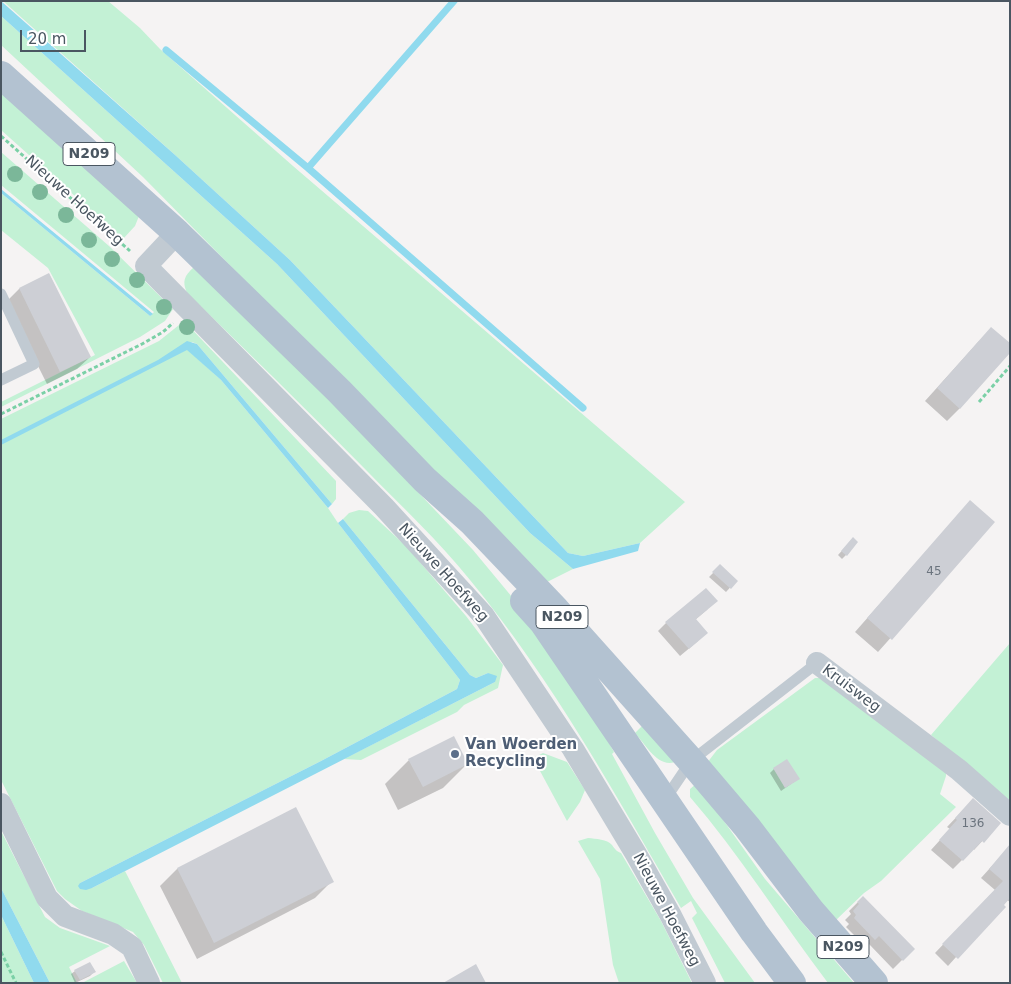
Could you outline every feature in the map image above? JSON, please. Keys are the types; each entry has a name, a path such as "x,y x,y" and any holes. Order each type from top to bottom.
{"main road":[{"name":"N209","path":"1,75 176,233 273,325 426,480 472,522 556,610 691,761 747,827 812,911 874,983"},
{"name":"N209","path":"426,480 464,530 542,622 754,932 792,983"}],"street":[{"path":"146,266 176,233"},
{"name":"Nieuwe Hoefweg","path":"146,266 384,507 484,616 572,749 631,846 671,916 705,983"},
{"name":"Kruisweg","path":"817,663 960,770 1010,815"},
{"path":"1,804 48,898 65,916 113,934 132,948 149,983"}],"lane":[{"path":"1,294 34,364 1,380"},
{"name":"Kruisweg","path":"664,801 691,761 817,663"}],"path":[{"name":"Nieuwe Hoefweg","path":"1,136 146,266"},
{"path":"1,414 142,344 163,332 173,323"},
{"path":"979,402 1010,366"},
{"path":"1,952 16,983"}],"green space":[{"path":"3,1 108,1 293,166 685,502 640,543 583,556 568,553 290,260"},
{"path":"1,16 277,264 530,533 573,569 545,583 525,565 143,177 1,45"},
{"path":"1,92 139,216 135,226 123,239 1,130"},
{"path":"1,152 109,246 173,309 165,321 140,337 1,407 1,402 95,355 48,268 1,230 1,193 150,316 154,312 1,185"},
{"path":"194,267 339,409 473,550 512,597 575,683 614,752 612,754 655,833 693,898 755,983 725,983 692,918 697,913 691,901 681,908 556,698 500,618 458,565 432,537 187,293 185,279"},
{"path":"184,321 336,481 336,499 332,504 197,344 192,342 180,353 187,349 221,380 328,508 460,680 457,689 321,761 80,883 92,888 125,871 182,983 163,983 144,945 133,932 82,911 57,891 1,780 1,419 159,341"},
{"path":"359,510 368,511 407,547 466,616 503,665 498,688 464,705 457,712 361,760 344,759 495,682 488,673 476,678 470,675 343,519 349,513"},
{"path":"1010,643 1010,801 931,735"},
{"path":"815,678 820,678 946,770 940,794 956,807 881,881 864,893 834,922 707,763 717,750"},
{"path":"647,721 679,760 666,763 660,760 654,756 635,733"},
{"path":"543,753 567,762 585,790 580,802 567,821 533,758"},
{"path":"697,783 765,879 854,983 828,983 726,842 690,797 690,789"},
{"path":"1,831 45,917 60,928 110,946 69,967 77,983 50,983 1,888"},
{"path":"588,838 607,842 621,853 661,921 692,983 619,983 613,965 600,879 578,841"},
{"path":"1,915 34,983 1,983"},
{"path":"124,961 137,983 82,983"}],"water":[{"path":"1,1 174,154 290,260 568,553 583,556 640,543 638,551 573,569 530,533 277,264 1,16"},
{"path":"1,189 153,314 150,316 1,193"},
{"path":"187,341 197,344 332,504 328,508 221,380 187,350 1,445 1,440 158,360"},
{"path":"343,519 470,675 476,678 488,673 497,676 495,682 92,888 80,889 78,886 80,883 321,761 457,689 460,680 338,523"},
{"path":"1,888 50,983 34,983 1,915"}],"building":[{"path":"49,273 91,357 60,372 19,288"},
{"path":"991,327 1010,343 1010,353 960,409 937,388"},
{"path":"970,500 995,522 892,640 867,618"},
{"path":"853,537 858,542 847,556 841,551"},
{"path":"720,564 738,581 731,589 712,572"},
{"path":"706,588 718,601 696,619 708,633 689,649 665,622"},
{"path":"454,736 468,764 423,787 408,759"},
{"path":"787,759 800,779 785,788 773,768"},
{"path":"973,798 1001,823 984,843 982,841 963,861 939,840"},
{"path":"296,807 334,882 214,943 177,868"},
{"path":"1010,844 1010,898 1004,905 1006,907 958,959 942,944 1003,881 989,869"},
{"path":"863,896 915,949 903,961 879,936 875,940 854,918 856,915 853,911 859,904 857,902"},
{"path":"90,962 96,972 80,980 74,970"},
{"path":"476,964 486,983 443,983"}],"waterway":[{"path":"308,168 454,1"},
{"path":"166,50 308,168 583,408"}],"place":[{"name":"Van Woerden Recycling","path":"455,754"}]}
